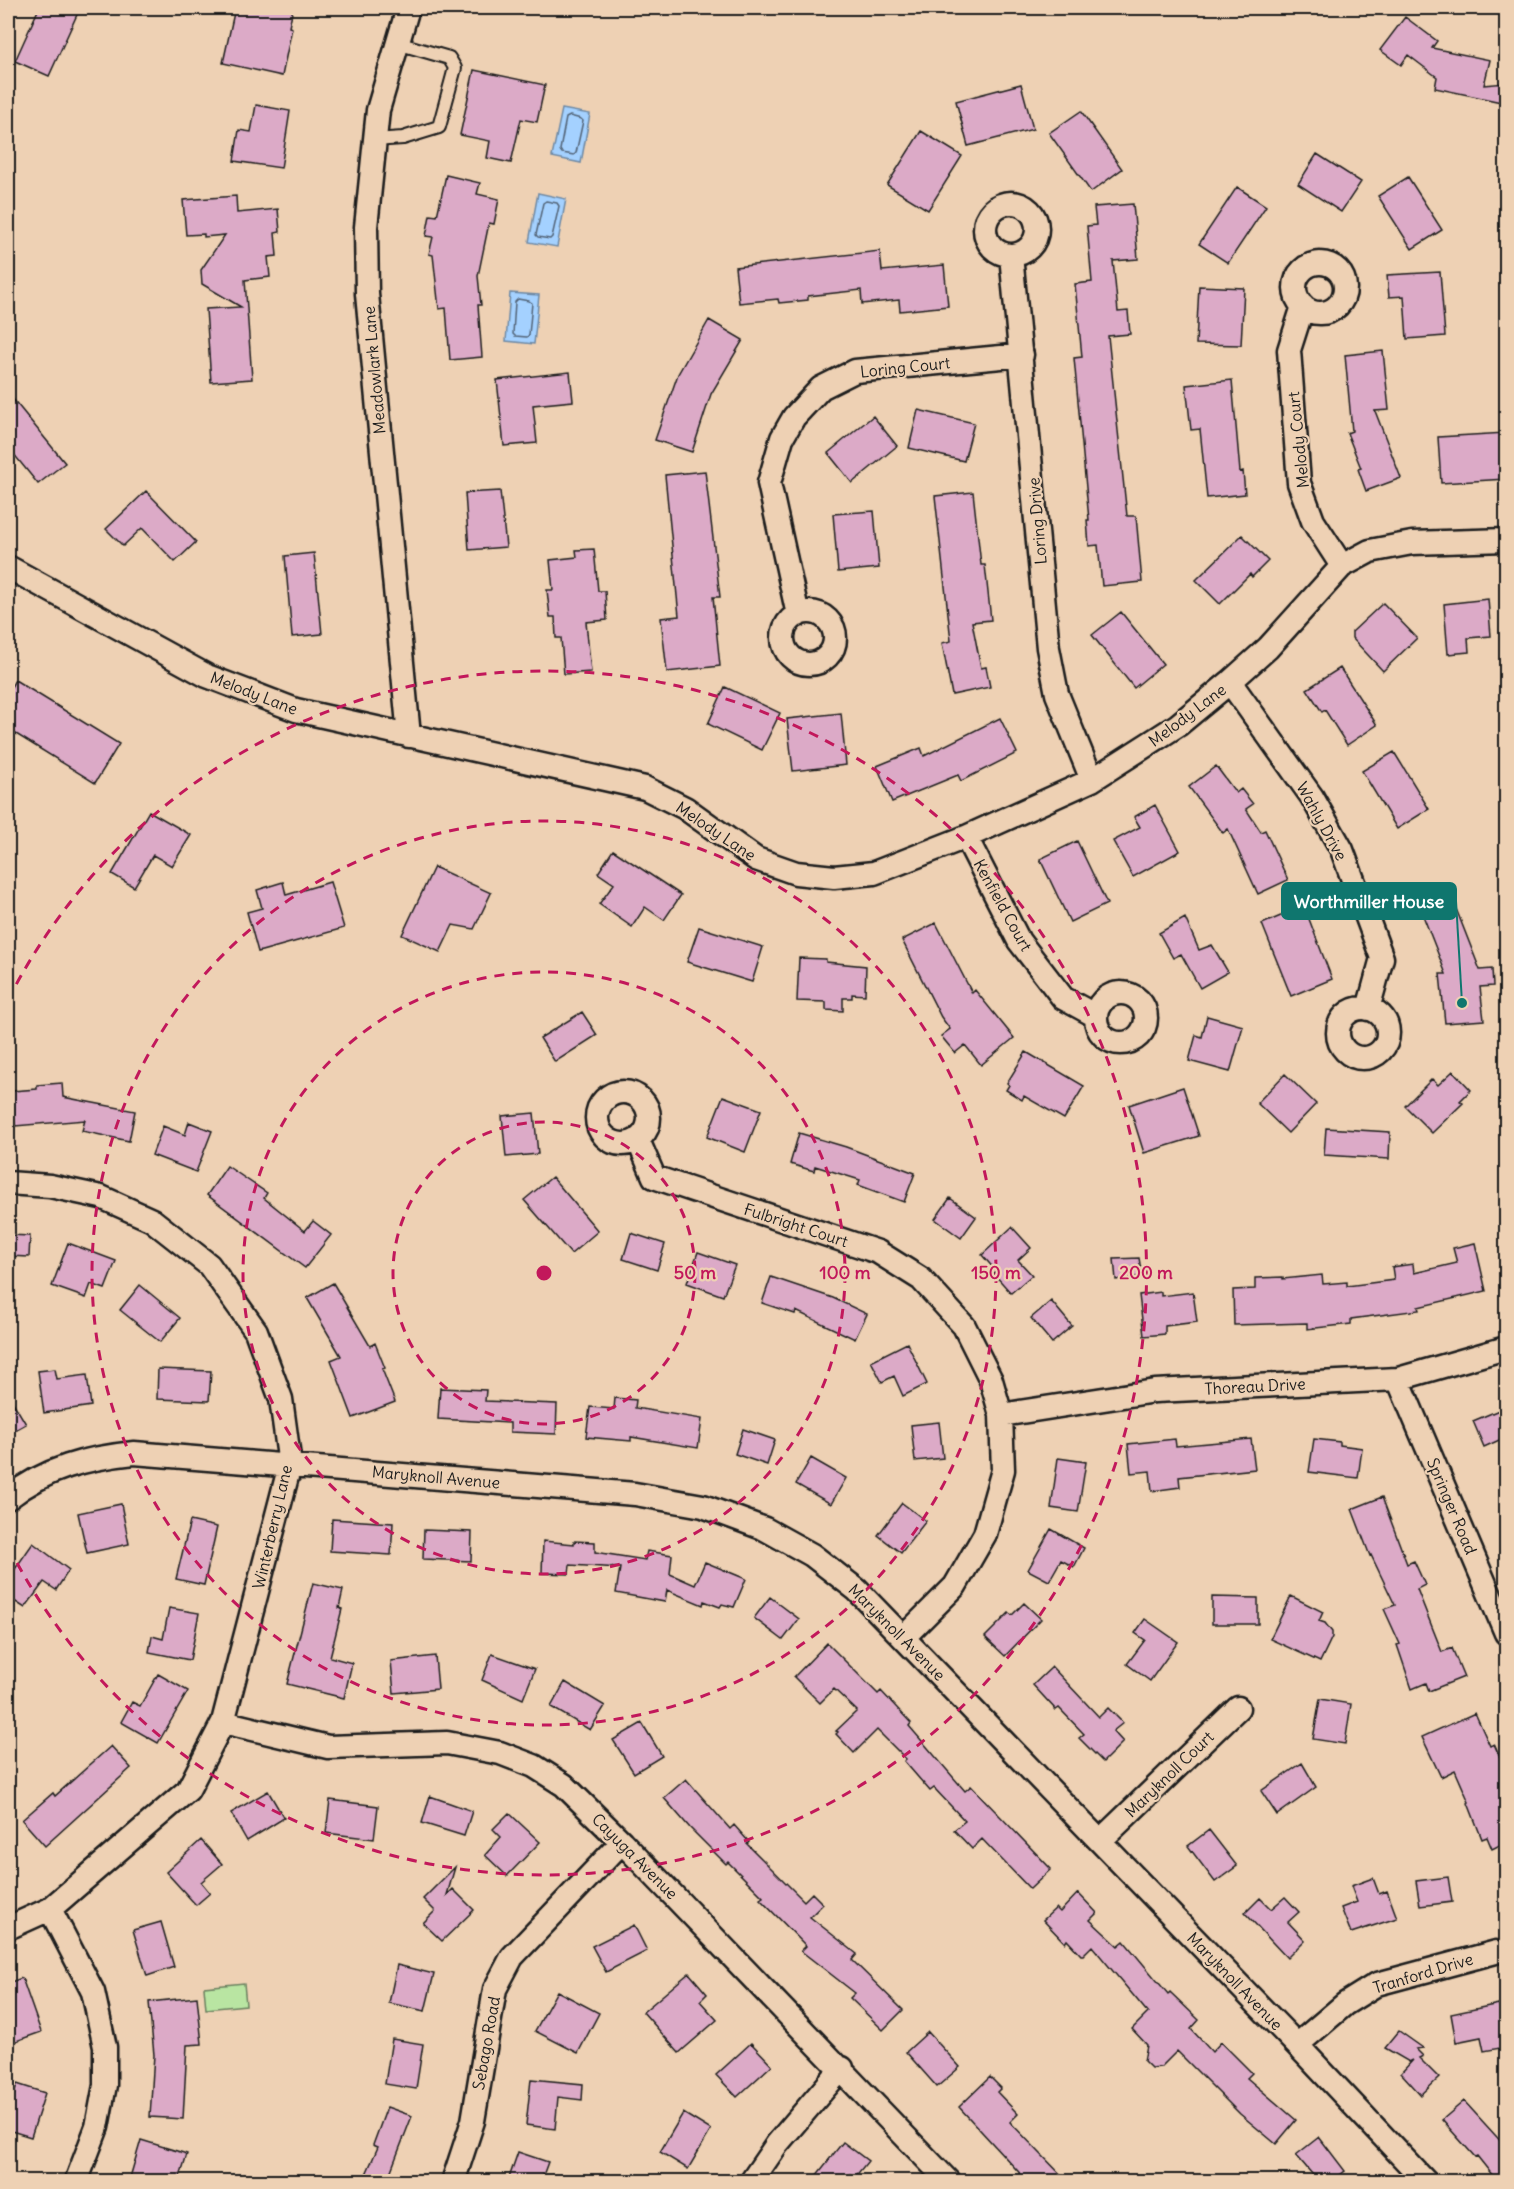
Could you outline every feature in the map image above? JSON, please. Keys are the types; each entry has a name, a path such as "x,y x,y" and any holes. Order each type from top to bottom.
{"street":[{"name":"Meadowlark Lane","path":"408,8 378,110 366,227 367,294 409,736"},
{"name":"Loring Drive","path":"1011,255 1048,648 1057,694 1092,780"},
{"name":"Melody Court","path":"1303,306 1289,350 1299,483 1313,521 1342,566"},
{"name":"Loring Court","path":"798,615 769,483 782,438 794,417 821,388 855,371 1022,356"},
{"name":"Melody Lane","path":"8,567 207,676 296,710 645,788 685,808 756,859 796,873 834,877 874,873 966,837 1092,780 1178,725 1268,648 1342,566 1370,551 1412,543 1506,540"},
{"name":"Wahly Drive","path":"1230,682 1312,797 1342,850 1382,958 1368,1009"},
{"name":"Kenfield Court","path":"966,837 1019,941 1063,998 1096,1016"},
{"name":"Fulbright Court","path":"638,1140 654,1177 878,1252 921,1279 964,1326 991,1380 1001,1415 1003,1470 985,1534 955,1586 904,1637"},
{"name":"Winterberry Lane","path":"8,1184 50,1186 101,1197 152,1220 209,1265 256,1331 281,1399 290,1465 223,1722 188,1790 50,1909 8,1928"},
{"name":"Thoreau Drive","path":"1001,1415 1155,1391 1398,1379 1506,1348"},
{"name":"Springer Road","path":"1398,1379 1506,1633"},
{"name":"Maryknoll Avenue","path":"8,1498 16,1491 54,1470 95,1457 134,1453 635,1494 703,1506 765,1529 812,1555 857,1590 1426,2181"},
{"name":"Maryknoll Court","path":"1100,1841 1238,1708"},
{"name":"Cayuga Avenue","path":"223,1722 328,1747 447,1743 500,1753 534,1766 564,1785 622,1842 949,2181"},
{"name":"Sebago Road","path":"453,2181 473,2121 495,1989 512,1957 622,1842"},
{"path":"50,1909 93,1992 105,2047 105,2085 97,2127 76,2181"},
{"name":"Tranford Drive","path":"1297,2045 1345,2004 1377,1984 1496,1952"},
{"path":"751,2181 777,2144 842,2068"}],"lane":[{"path":"374,141 403,138 439,127 455,68 449,58 398,43"}],"green space":[{"path":"244,1983 246,2005 206,2009 204,1987"}],"water":[{"path":"562,109 590,114 581,163 552,157"},
{"path":"538,193 566,199 557,247 529,242"},
{"path":"510,293 539,295 534,344 506,341"}],"building":[{"path":"39,8 80,8 49,76 15,61"},
{"path":"235,8 293,8 289,27 292,28 282,76 223,63"},
{"path":"1405,17 1437,41 1432,48 1490,60 1484,85 1506,83 1506,103 1435,88 1437,77 1408,55 1401,65 1380,50"},
{"path":"474,70 545,85 537,122 521,119 511,163 487,158 490,141 460,135"},
{"path":"1021,84 1033,129 968,146 956,101"},
{"path":"256,105 290,111 281,168 234,161 239,130 251,132"},
{"path":"1081,111 1122,169 1091,192 1049,133"},
{"path":"921,131 962,156 928,210 887,185"},
{"path":"1317,154 1361,182 1341,212 1298,184"},
{"path":"446,175 480,183 477,194 499,199 494,224 489,223 478,276 482,357 450,360 446,308 439,309 433,255 429,254 433,237 426,236 430,215 437,216"},
{"path":"1408,177 1442,230 1412,249 1378,196"},
{"path":"1237,187 1266,206 1228,263 1199,244"},
{"path":"236,196 237,213 278,209 280,232 275,233 277,256 268,257 270,277 245,280 252,379 211,382 206,309 241,307 202,284 201,270 225,235 204,237 204,234 186,235 183,200"},
{"path":"1133,204 1138,259 1113,261 1118,312 1128,311 1130,334 1108,336 1127,516 1136,516 1142,582 1102,586 1098,545 1089,546 1087,520 1089,520 1074,358 1082,357 1075,284 1092,282 1087,226 1096,225 1094,207"},
{"path":"880,251 882,271 944,265 948,306 900,311 899,300 862,304 861,290 808,296 808,300 779,303 778,299 739,303 735,267"},
{"path":"1440,272 1445,336 1407,339 1404,296 1389,297 1387,275"},
{"path":"1199,286 1244,288 1241,345 1196,344"},
{"path":"709,320 743,340 711,394 692,452 655,440 678,374"},
{"path":"1383,351 1389,410 1375,411 1401,478 1366,491 1358,469 1361,468 1347,433 1352,431 1345,355"},
{"path":"570,372 573,401 533,405 537,443 504,446 497,380"},
{"path":"1232,380 1240,472 1243,471 1245,494 1207,498 1200,429 1191,430 1186,385"},
{"path":"8,393 65,463 38,484 8,447"},
{"path":"918,410 974,423 964,461 909,448"},
{"path":"873,416 897,446 852,483 828,453"},
{"path":"1506,433 1506,479 1441,483 1438,437"},
{"path":"705,471 720,597 713,597 720,666 667,672 661,618 679,616 665,475"},
{"path":"146,491 196,542 175,562 142,528 123,546 106,529"},
{"path":"500,491 506,547 469,550 465,493"},
{"path":"973,492 981,565 985,565 991,620 972,622 981,668 986,667 990,687 952,695 942,643 951,641 935,496"},
{"path":"874,511 879,568 838,572 833,514"},
{"path":"1242,535 1268,561 1252,577 1250,574 1220,604 1196,580"},
{"path":"594,549 598,591 605,591 607,620 586,622 591,672 564,674 561,638 556,638 555,617 550,617 547,590 553,590 550,560 577,557 576,550"},
{"path":"314,553 322,634 292,637 285,556"},
{"path":"1488,599 1491,636 1468,638 1469,652 1448,654 1444,604"},
{"path":"1383,603 1417,638 1383,671 1352,638 1352,632"},
{"path":"1121,612 1163,664 1134,688 1092,635"},
{"path":"1340,668 1377,725 1347,745 1325,710 1322,712 1307,689"},
{"path":"15,680 119,744 95,783 8,729 8,692"},
{"path":"725,687 780,713 762,750 708,724"},
{"path":"841,713 846,765 793,771 787,719"},
{"path":"1000,718 1017,753 961,781 958,775 892,802 877,766 921,748 924,756"},
{"path":"1394,752 1429,809 1397,829 1362,771"},
{"path":"1216,766 1236,793 1241,789 1253,804 1246,809 1261,832 1265,830 1288,880 1258,894 1228,829 1223,833 1189,787"},
{"path":"1155,805 1180,851 1133,877 1113,841 1140,827 1134,817"},
{"path":"149,811 191,835 172,866 153,855 134,887 112,874"},
{"path":"1077,841 1107,904 1070,922 1040,859"},
{"path":"613,850 681,895 664,920 645,907 632,927 599,904 614,884 598,873"},
{"path":"434,867 491,893 474,929 453,925 440,952 402,935"},
{"path":"283,882 286,895 330,882 344,928 258,952 247,912 262,908 257,890"},
{"path":"1453,901 1480,970 1492,969 1493,986 1480,987 1484,1020 1445,1023 1440,974 1446,974 1422,913"},
{"path":"1304,906 1332,979 1291,996 1262,924"},
{"path":"1185,918 1199,950 1212,945 1228,972 1200,988 1181,954 1173,958 1159,933"},
{"path":"936,923 972,993 975,990 1014,1038 981,1065 965,1045 955,1053 941,1036 950,1029 941,1017 902,940"},
{"path":"699,927 763,947 752,982 687,962"},
{"path":"799,958 826,959 826,962 866,966 865,995 852,994 852,998 843,998 843,1011 826,1010 826,1002 797,1001"},
{"path":"582,1012 597,1035 555,1062 540,1038"},
{"path":"1207,1016 1243,1026 1230,1072 1189,1061 1196,1035 1202,1037"},
{"path":"1026,1052 1084,1086 1064,1119 1024,1096 1022,1100 1006,1090 1009,1085 1007,1083"},
{"path":"1453,1071 1471,1090 1460,1101 1463,1103 1432,1133 1405,1106 1432,1079 1438,1085"},
{"path":"1285,1074 1316,1104 1288,1133 1257,1103"},
{"path":"62,1083 63,1097 135,1111 129,1141 82,1131 85,1120 15,1126 12,1091 37,1089 37,1085"},
{"path":"1183,1087 1199,1136 1144,1153 1129,1105"},
{"path":"723,1096 761,1110 745,1152 707,1137"},
{"path":"534,1113 538,1154 506,1157 502,1116"},
{"path":"189,1122 212,1131 196,1172 152,1155 163,1126 185,1135"},
{"path":"1326,1128 1390,1132 1389,1159 1324,1155"},
{"path":"799,1133 846,1147 915,1173 904,1202 858,1185 860,1180 815,1166 814,1171 790,1164"},
{"path":"227,1166 267,1193 264,1198 305,1231 313,1221 331,1235 305,1268 207,1195"},
{"path":"552,1177 598,1231 571,1254 524,1200"},
{"path":"950,1198 976,1217 961,1238 935,1219"},
{"path":"1012,1227 1031,1248 1018,1260 1032,1275 1011,1293 994,1274 996,1271 982,1255"},
{"path":"631,1233 665,1244 657,1270 623,1259"},
{"path":"8,1235 30,1236 29,1257 8,1256"},
{"path":"68,1243 116,1261 105,1289 91,1284 86,1298 52,1286"},
{"path":"1475,1243 1486,1291 1418,1307 1419,1310 1351,1319 1351,1324 1307,1329 1307,1323 1234,1325 1233,1290 1255,1289 1255,1278 1283,1277 1283,1279 1322,1275 1323,1284 1347,1282 1347,1286 1394,1280 1392,1267 1413,1264 1414,1273 1457,1263 1453,1248"},
{"path":"698,1252 735,1265 723,1296 687,1283"},
{"path":"1139,1258 1142,1276 1116,1280 1114,1259"},
{"path":"771,1277 833,1298 867,1314 855,1339 796,1311 795,1314 762,1303"},
{"path":"333,1283 370,1346 375,1343 395,1402 353,1418 331,1360 341,1356 307,1298"},
{"path":"140,1285 180,1318 160,1342 120,1310"},
{"path":"1161,1292 1161,1296 1193,1292 1197,1322 1165,1326 1165,1334 1144,1336 1139,1295"},
{"path":"1051,1301 1072,1326 1052,1343 1031,1318"},
{"path":"907,1343 927,1384 903,1396 894,1376 882,1382 871,1361"},
{"path":"55,1369 57,1379 87,1375 91,1406 44,1413 38,1371"},
{"path":"158,1369 211,1371 209,1401 157,1399"},
{"path":"440,1388 486,1390 485,1401 557,1404 556,1434 510,1432 510,1423 438,1419"},
{"path":"8,1394 26,1424 8,1434"},
{"path":"615,1398 636,1400 635,1408 702,1419 698,1448 631,1437 631,1441 586,1437 590,1407 614,1409"},
{"path":"1506,1409 1506,1437 1484,1447 1473,1421"},
{"path":"939,1422 943,1458 915,1461 911,1425"},
{"path":"743,1429 775,1440 767,1465 735,1454"},
{"path":"1175,1439 1176,1446 1251,1439 1255,1469 1179,1477 1180,1487 1152,1491 1150,1471 1131,1473 1128,1444"},
{"path":"1314,1439 1340,1442 1340,1445 1362,1448 1358,1478 1309,1472"},
{"path":"811,1458 846,1478 831,1504 796,1484"},
{"path":"1058,1458 1086,1462 1078,1512 1051,1508"},
{"path":"1382,1497 1407,1564 1414,1561 1425,1585 1417,1589 1442,1652 1452,1648 1464,1677 1429,1691 1426,1683 1412,1689 1397,1645 1400,1644 1384,1609 1395,1605 1370,1556 1352,1509"},
{"path":"902,1503 926,1521 901,1553 878,1535"},
{"path":"121,1504 129,1544 87,1553 78,1513"},
{"path":"332,1519 393,1523 391,1555 330,1551"},
{"path":"190,1521 217,1527 204,1585 176,1579"},
{"path":"1051,1529 1084,1548 1074,1567 1061,1560 1049,1581 1028,1570"},
{"path":"424,1530 472,1532 471,1561 423,1559"},
{"path":"543,1541 574,1544 574,1541 595,1542 595,1552 645,1560 647,1551 672,1555 670,1574 695,1585 705,1562 746,1579 734,1607 722,1604 720,1607 704,1601 703,1605 667,1590 665,1602 616,1593 620,1568 570,1565 569,1574 542,1573"},
{"path":"33,1543 69,1570 56,1590 44,1582 25,1608 8,1597 8,1579"},
{"path":"313,1583 343,1590 339,1608 342,1609 330,1657 352,1663 344,1698 287,1684"},
{"path":"1291,1596 1323,1612 1319,1621 1325,1623 1332,1632 1332,1637 1320,1662 1270,1639"},
{"path":"770,1597 799,1619 783,1640 754,1618"},
{"path":"1212,1597 1258,1598 1258,1624 1212,1624"},
{"path":"1024,1603 1041,1619 1005,1656 985,1637 1009,1613 1012,1615"},
{"path":"169,1608 199,1613 190,1660 149,1652 152,1636 163,1639"},
{"path":"1145,1619 1178,1642 1150,1681 1127,1664 1145,1640 1135,1633"},
{"path":"827,1643 878,1694 881,1691 911,1723 909,1726 965,1791 971,1786 1051,1869 1030,1889 982,1839 972,1849 954,1830 965,1821 934,1788 930,1791 904,1761 906,1759 877,1730 854,1753 836,1734 838,1732 836,1731 857,1711 834,1689 820,1703 794,1677"},
{"path":"492,1654 535,1669 523,1699 482,1680"},
{"path":"435,1656 438,1689 394,1693 391,1661"},
{"path":"1052,1667 1099,1717 1108,1708 1123,1723 1113,1731 1123,1742 1103,1762 1079,1738 1084,1734 1059,1708 1056,1710 1033,1685"},
{"path":"158,1674 188,1691 158,1743 121,1722 132,1702 140,1706"},
{"path":"565,1682 605,1706 590,1730 551,1707"},
{"path":"1320,1699 1351,1704 1345,1744 1313,1739"},
{"path":"1475,1713 1490,1746 1494,1744 1506,1771 1506,1842 1492,1849 1487,1837 1482,1839 1455,1770 1441,1777 1422,1737"},
{"path":"642,1723 662,1756 634,1773 613,1740"},
{"path":"111,1746 131,1768 45,1846 22,1820 53,1793 55,1796"},
{"path":"1302,1763 1316,1787 1277,1815 1261,1791"},
{"path":"686,1779 730,1829 734,1825 749,1842 747,1844 804,1901 812,1893 823,1904 810,1917 857,1954 852,1960 903,2010 883,2030 850,1998 855,1993 801,1951 806,1946 760,1899 763,1897 690,1828 664,1798"},
{"path":"268,1791 284,1818 247,1841 231,1813"},
{"path":"430,1796 472,1811 464,1836 422,1823"},
{"path":"330,1800 378,1806 374,1839 326,1833"},
{"path":"509,1813 540,1842 507,1876 485,1855 501,1837 493,1829"},
{"path":"1209,1830 1237,1866 1215,1882 1188,1846"},
{"path":"201,1840 222,1864 201,1882 210,1893 196,1905 166,1872"},
{"path":"455,1867 447,1895 453,1889 474,1910 442,1941 423,1923 435,1911 423,1899"},
{"path":"1448,1877 1452,1902 1420,1906 1416,1881"},
{"path":"1373,1878 1379,1894 1387,1891 1397,1918 1351,1933 1341,1908 1357,1902 1351,1886"},
{"path":"1078,1893 1097,1913 1090,1920 1118,1946 1124,1941 1168,1994 1170,1992 1199,2020 1191,2029 1212,2052 1221,2042 1252,2073 1247,2078 1296,2120 1276,2144 1240,2114 1177,2051 1161,2067 1151,2068 1144,2061 1147,2045 1132,2029 1148,2013 1092,1946 1081,1955 1067,1940 1065,1943 1043,1920 1056,1908 1060,1912"},
{"path":"1285,1897 1299,1912 1288,1922 1305,1940 1287,1958 1245,1913 1260,1898 1271,1909"},
{"path":"161,1922 174,1967 147,1976 133,1930"},
{"path":"634,1925 647,1951 606,1972 592,1946"},
{"path":"397,1965 434,1974 425,2011 389,2003"},
{"path":"689,1973 707,1994 700,2001 717,2020 679,2053 643,2012"},
{"path":"22,1978 41,2032 8,2044 8,1983"},
{"path":"557,1991 599,2013 578,2053 535,2031"},
{"path":"197,1997 202,2044 187,2045 183,2119 150,2117 154,2055 149,2002"},
{"path":"1499,2004 1506,2047 1484,2051 1481,2037 1456,2042 1451,2014"},
{"path":"1399,2031 1423,2048 1416,2049 1423,2056 1419,2058 1439,2078 1421,2095 1401,2073 1413,2060 1409,2062 1385,2048"},
{"path":"928,2032 960,2067 937,2087 906,2052"},
{"path":"392,2039 423,2044 416,2089 385,2084"},
{"path":"751,2043 772,2065 737,2097 716,2075"},
{"path":"990,2077 1001,2088 997,2092 1018,2114 1010,2122 1067,2181 1027,2181 959,2107"},
{"path":"531,2079 583,2084 582,2100 558,2097 555,2129 526,2125"},
{"path":"17,2084 45,2093 31,2137 8,2130 8,2113"},
{"path":"1464,2101 1506,2147 1506,2181 1497,2181 1477,2156 1475,2157 1442,2120"},
{"path":"387,2107 412,2116 387,2181 363,2181 378,2147 373,2145"},
{"path":"683,2113 711,2130 688,2169 660,2152"},
{"path":"1319,2137 1345,2171 1332,2181 1318,2181 1296,2155"},
{"path":"141,2140 187,2154 179,2180 166,2177 164,2181 129,2181"},
{"path":"843,2142 868,2161 855,2177 851,2174 845,2181 812,2181"},
{"path":"518,2152 548,2162 541,2181 508,2181"}],"place":[{"name":"Worthmiller House","path":"1462,1003"}]}
